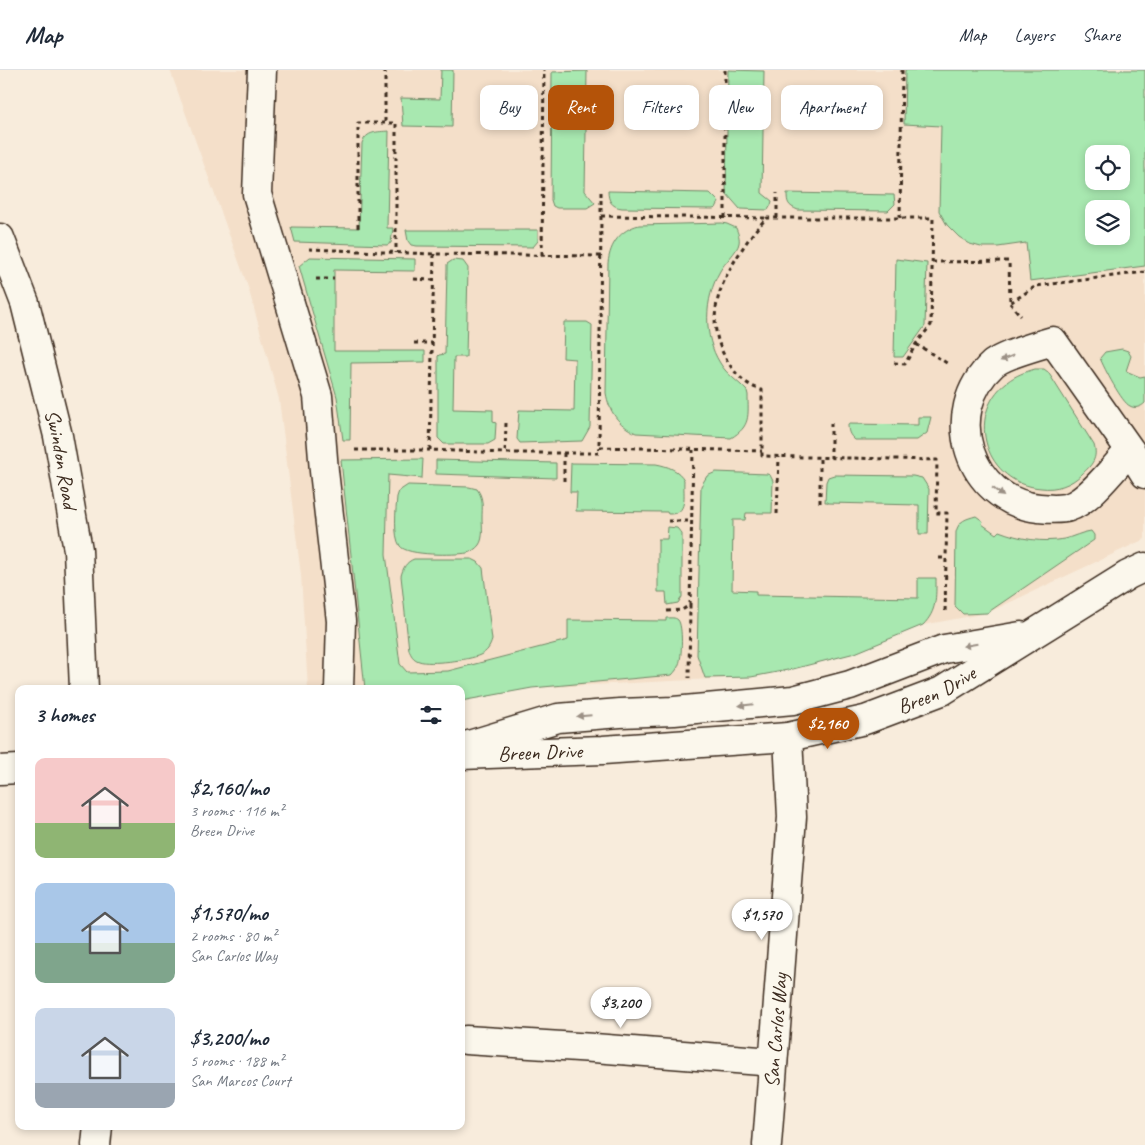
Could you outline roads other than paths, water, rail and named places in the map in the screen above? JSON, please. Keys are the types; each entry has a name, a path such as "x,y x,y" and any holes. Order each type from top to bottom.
{"street":[{"path":"262,70 257,194 318,396 322,450 341,621 339,685"},
{"name":"Swindon Road","path":"0,238 25,303 58,436 78,550 84,685"},
{"path":"1130,450 1083,500 1069,507 1052,510 1030,507 1008,500 992,488 978,472 970,456 966,434 966,415 970,395 994,363 1053,341 1130,450 1145,474"},
{"name":"Breen Drive","path":"465,755 602,750 788,737 865,720 942,691 1128,575 1145,567"},
{"path":"465,746 558,718 793,700 850,685 944,649 1035,634"},
{"name":"San Carlos Way","path":"767,1145 792,817 788,737"},
{"path":"0,770 15,769"},
{"path":"466,1040 773,1062"},
{"path":"96,1145 98,1130"}]}
